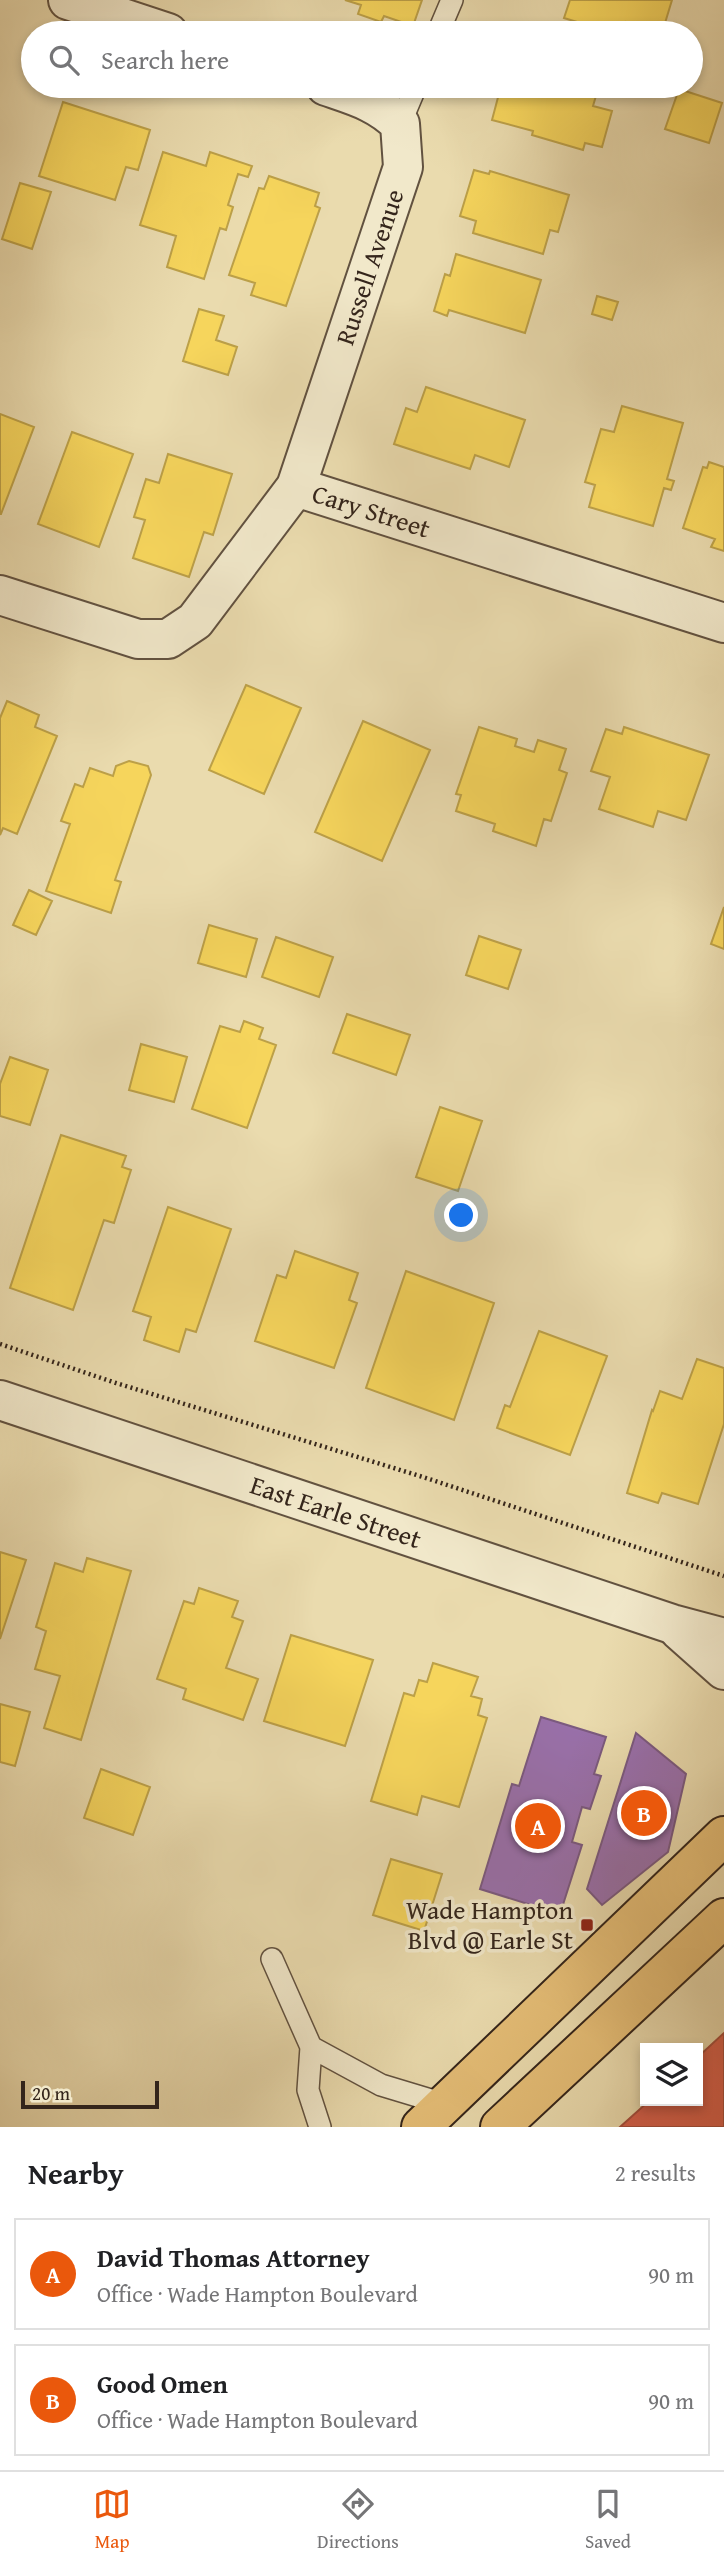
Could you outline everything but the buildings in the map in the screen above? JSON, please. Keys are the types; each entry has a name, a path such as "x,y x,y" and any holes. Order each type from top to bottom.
{"main road":[{"path":"432,2116 724,1836"},
{"path":"500,2127 724,1918"}],"street":[{"path":"68,0 132,21"},
{"path":"361,98 384,109 400,124"},
{"name":"Russell Avenue","path":"296,487 403,167 400,124"},
{"name":"Cary Street","path":"0,594 138,639 168,639 195,621 296,487 724,623"},
{"name":"East Earle Street","path":"0,1400 724,1638"},
{"name":"East Earle Street","path":"672,1623 724,1670"}],"lane":[{"path":"443,21 452,0"},
{"path":"400,124 411,98"},
{"path":"272,1959 311,2047 308,2090 320,2127"},
{"path":"311,2047 432,2116"}],"path":[{"path":"0,1344 423,1477 724,1576"}],"place":[{"name":"Good Omen","path":"644,1813"},
{"name":"David Thomas Attorney","path":"538,1826"},
{"name":"Wade Hampton Blvd @ Earle St","path":"587,1925"}]}
